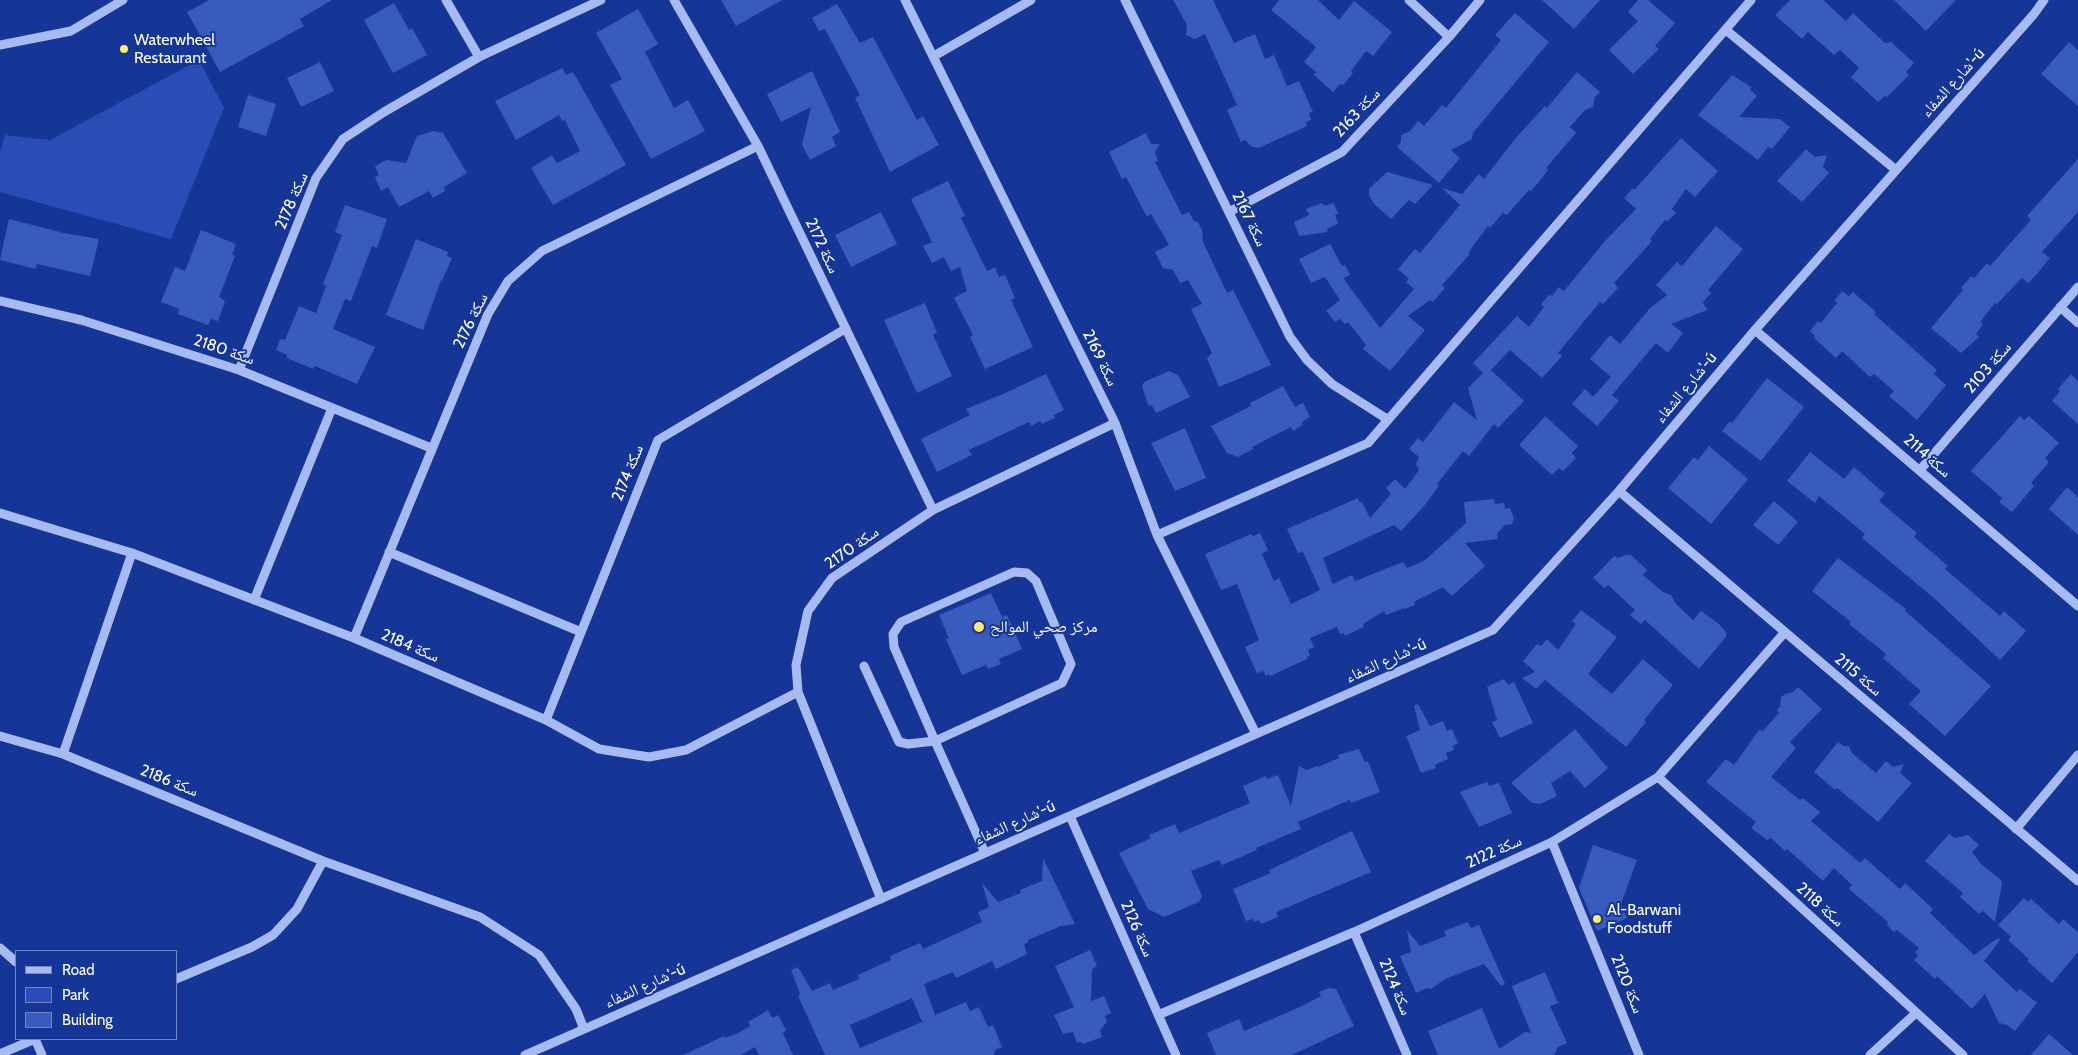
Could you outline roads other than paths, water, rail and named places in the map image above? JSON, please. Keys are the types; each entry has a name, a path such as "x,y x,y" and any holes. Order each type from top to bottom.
{"street":[{"path":"0,45 71,31 123,0"},
{"path":"446,0 479,57"},
{"name":"سكة 2178","path":"239,370 316,178 343,139 384,112 479,57 600,0"},
{"name":"سكة 2172","path":"674,0 758,146 933,510"},
{"name":"سكة 2169","path":"905,0 1115,424 1157,535 1256,734"},
{"path":"934,56 1031,0"},
{"name":"سكة 2167","path":"1125,0 1290,337 1307,360 1332,384 1387,419"},
{"path":"1409,0 1449,37"},
{"name":"سكة 2163","path":"1229,212 1342,152 1449,37 1480,0"},
{"path":"1157,535 1368,442 1751,0"},
{"name":"شارع الشفاء'-ú","path":"525,1055 1493,630 1619,491 1755,330 2034,14 2044,0"},
{"path":"1726,30 1896,170"},
{"name":"سكة 2176","path":"354,638 488,314 508,281 542,251 758,146"},
{"name":"سكة 2103","path":"1920,470 2078,287"},
{"name":"سكة 2180","path":"0,302 81,320 239,370 431,448"},
{"path":"2060,307 2078,323"},
{"name":"سكة 2174","path":"546,720 658,440 845,329"},
{"name":"سكة 2114","path":"1755,330 2078,606"},
{"path":"254,600 332,408"},
{"name":"سكة 2170","path":"881,899 798,692 796,665 808,611 832,578 933,510 1115,424"},
{"name":"سكة 2115","path":"1619,491 2078,881"},
{"name":"سكة 2184","path":"0,513 132,553 354,638 546,720 599,749 649,757 686,750 798,692"},
{"path":"389,552 581,632"},
{"path":"63,754 132,553"},
{"path":"864,666 899,742 908,744 935,741 1062,683 1071,664 1036,582 1027,573 1014,572 901,622 893,634 894,647 935,741 985,853"},
{"name":"سكة 2122","path":"1158,1014 1354,932 1552,842 1658,776 1785,632"},
{"name":"سكة 2186","path":"0,736 63,754 323,861 480,917 539,955 576,1009 584,1029"},
{"path":"2016,829 2078,755"},
{"name":"سكة 2118","path":"1658,776 1963,1055"},
{"name":"سكة 2126","path":"1070,816 1176,1055"},
{"name":"سكة 2120","path":"1552,842 1639,1055"},
{"path":"178,978 252,947 273,935 297,909 323,861"},
{"name":"سكة 2124","path":"1354,932 1407,1055"},
{"path":"0,948 15,961"},
{"path":"1870,1055 1916,1013"},
{"path":"0,1054 33,1040"},
{"path":"35,1040 42,1055"}],"place":[{"name":"Waterwheel Restaurant","path":"124,49"},
{"name":"مركز صحي الموالح","path":"979,627"},
{"name":"Al-Barwani Foodstuff","path":"1597,919"}]}
